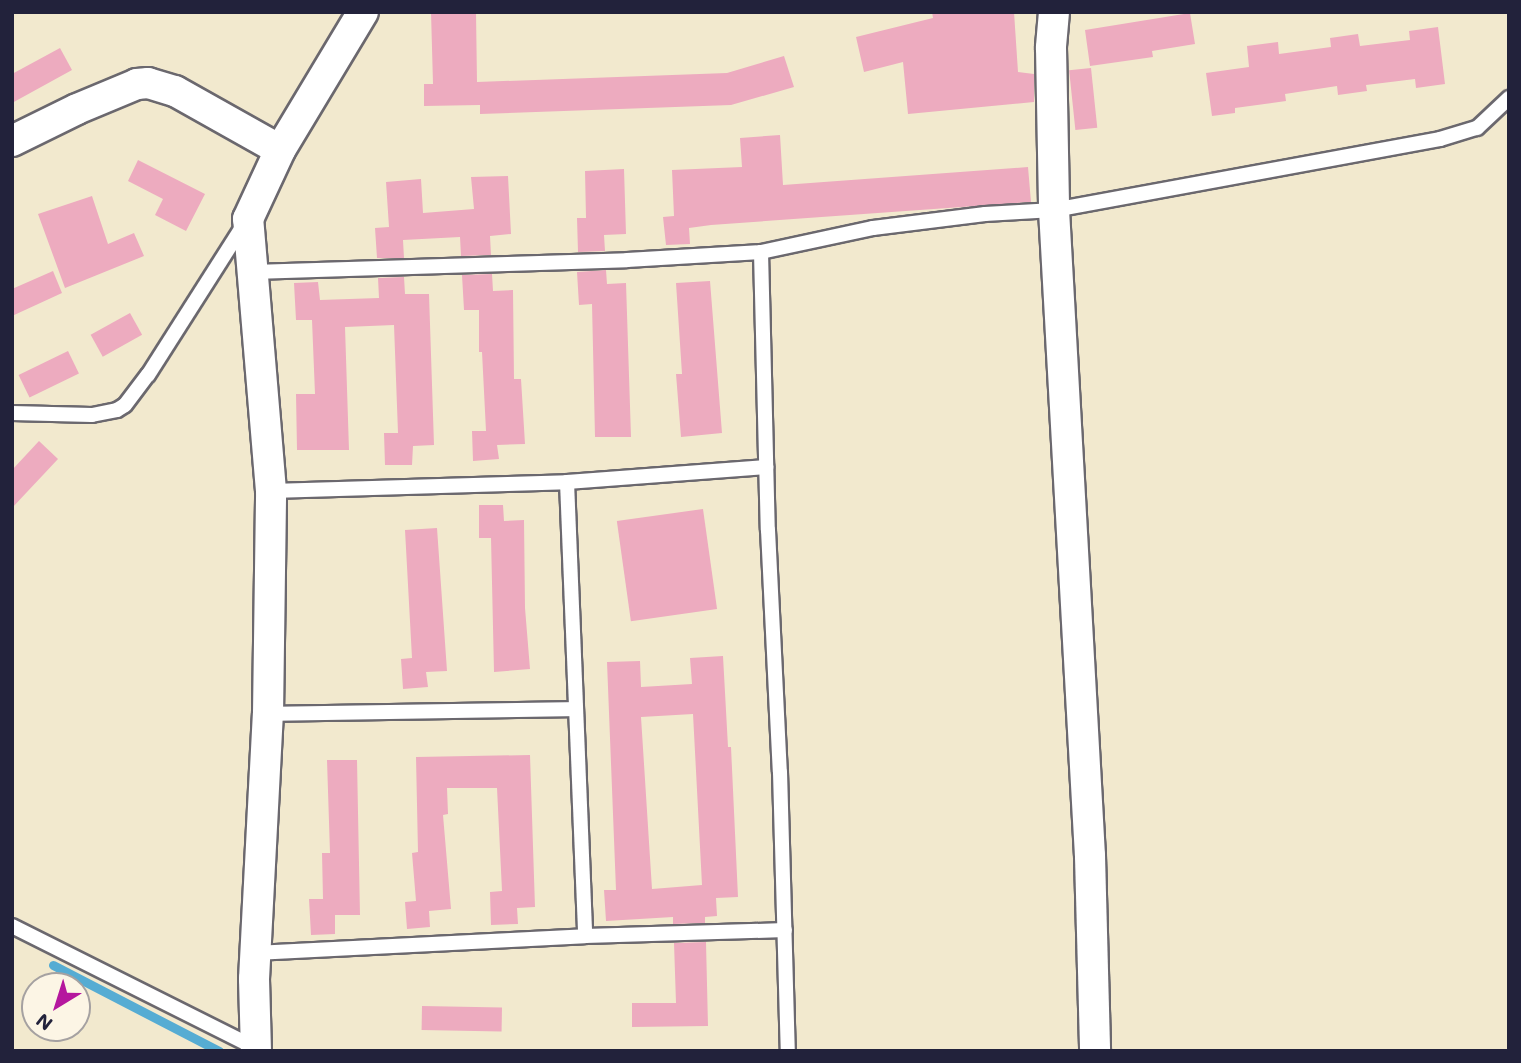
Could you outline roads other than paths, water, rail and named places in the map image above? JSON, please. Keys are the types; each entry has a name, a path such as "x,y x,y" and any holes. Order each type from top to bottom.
{"street":[{"path":"256,1050 256,953 268,714 271,491 248,219 280,150 363,12"},
{"path":"1054,12 1051,48 1054,210 1090,856 1095,1051"},
{"path":"12,141 77,109 137,84 148,83 175,91 280,150"}],"lane":[{"path":"222,259 233,256 252,267 614,261 761,253 886,226 985,214 1054,210 1440,139 1486,122 1509,98"},
{"path":"12,413 92,415 117,411 125,405 154,366 248,219"},
{"path":"761,253 766,467 788,1051"},
{"path":"271,491 567,482 766,467"},
{"path":"567,482 585,936"},
{"path":"268,714 574,709"},
{"path":"12,926 256,1050"},
{"path":"256,953 585,936 785,930"}],"waterway":[{"path":"53,965 219,1051"}]}
